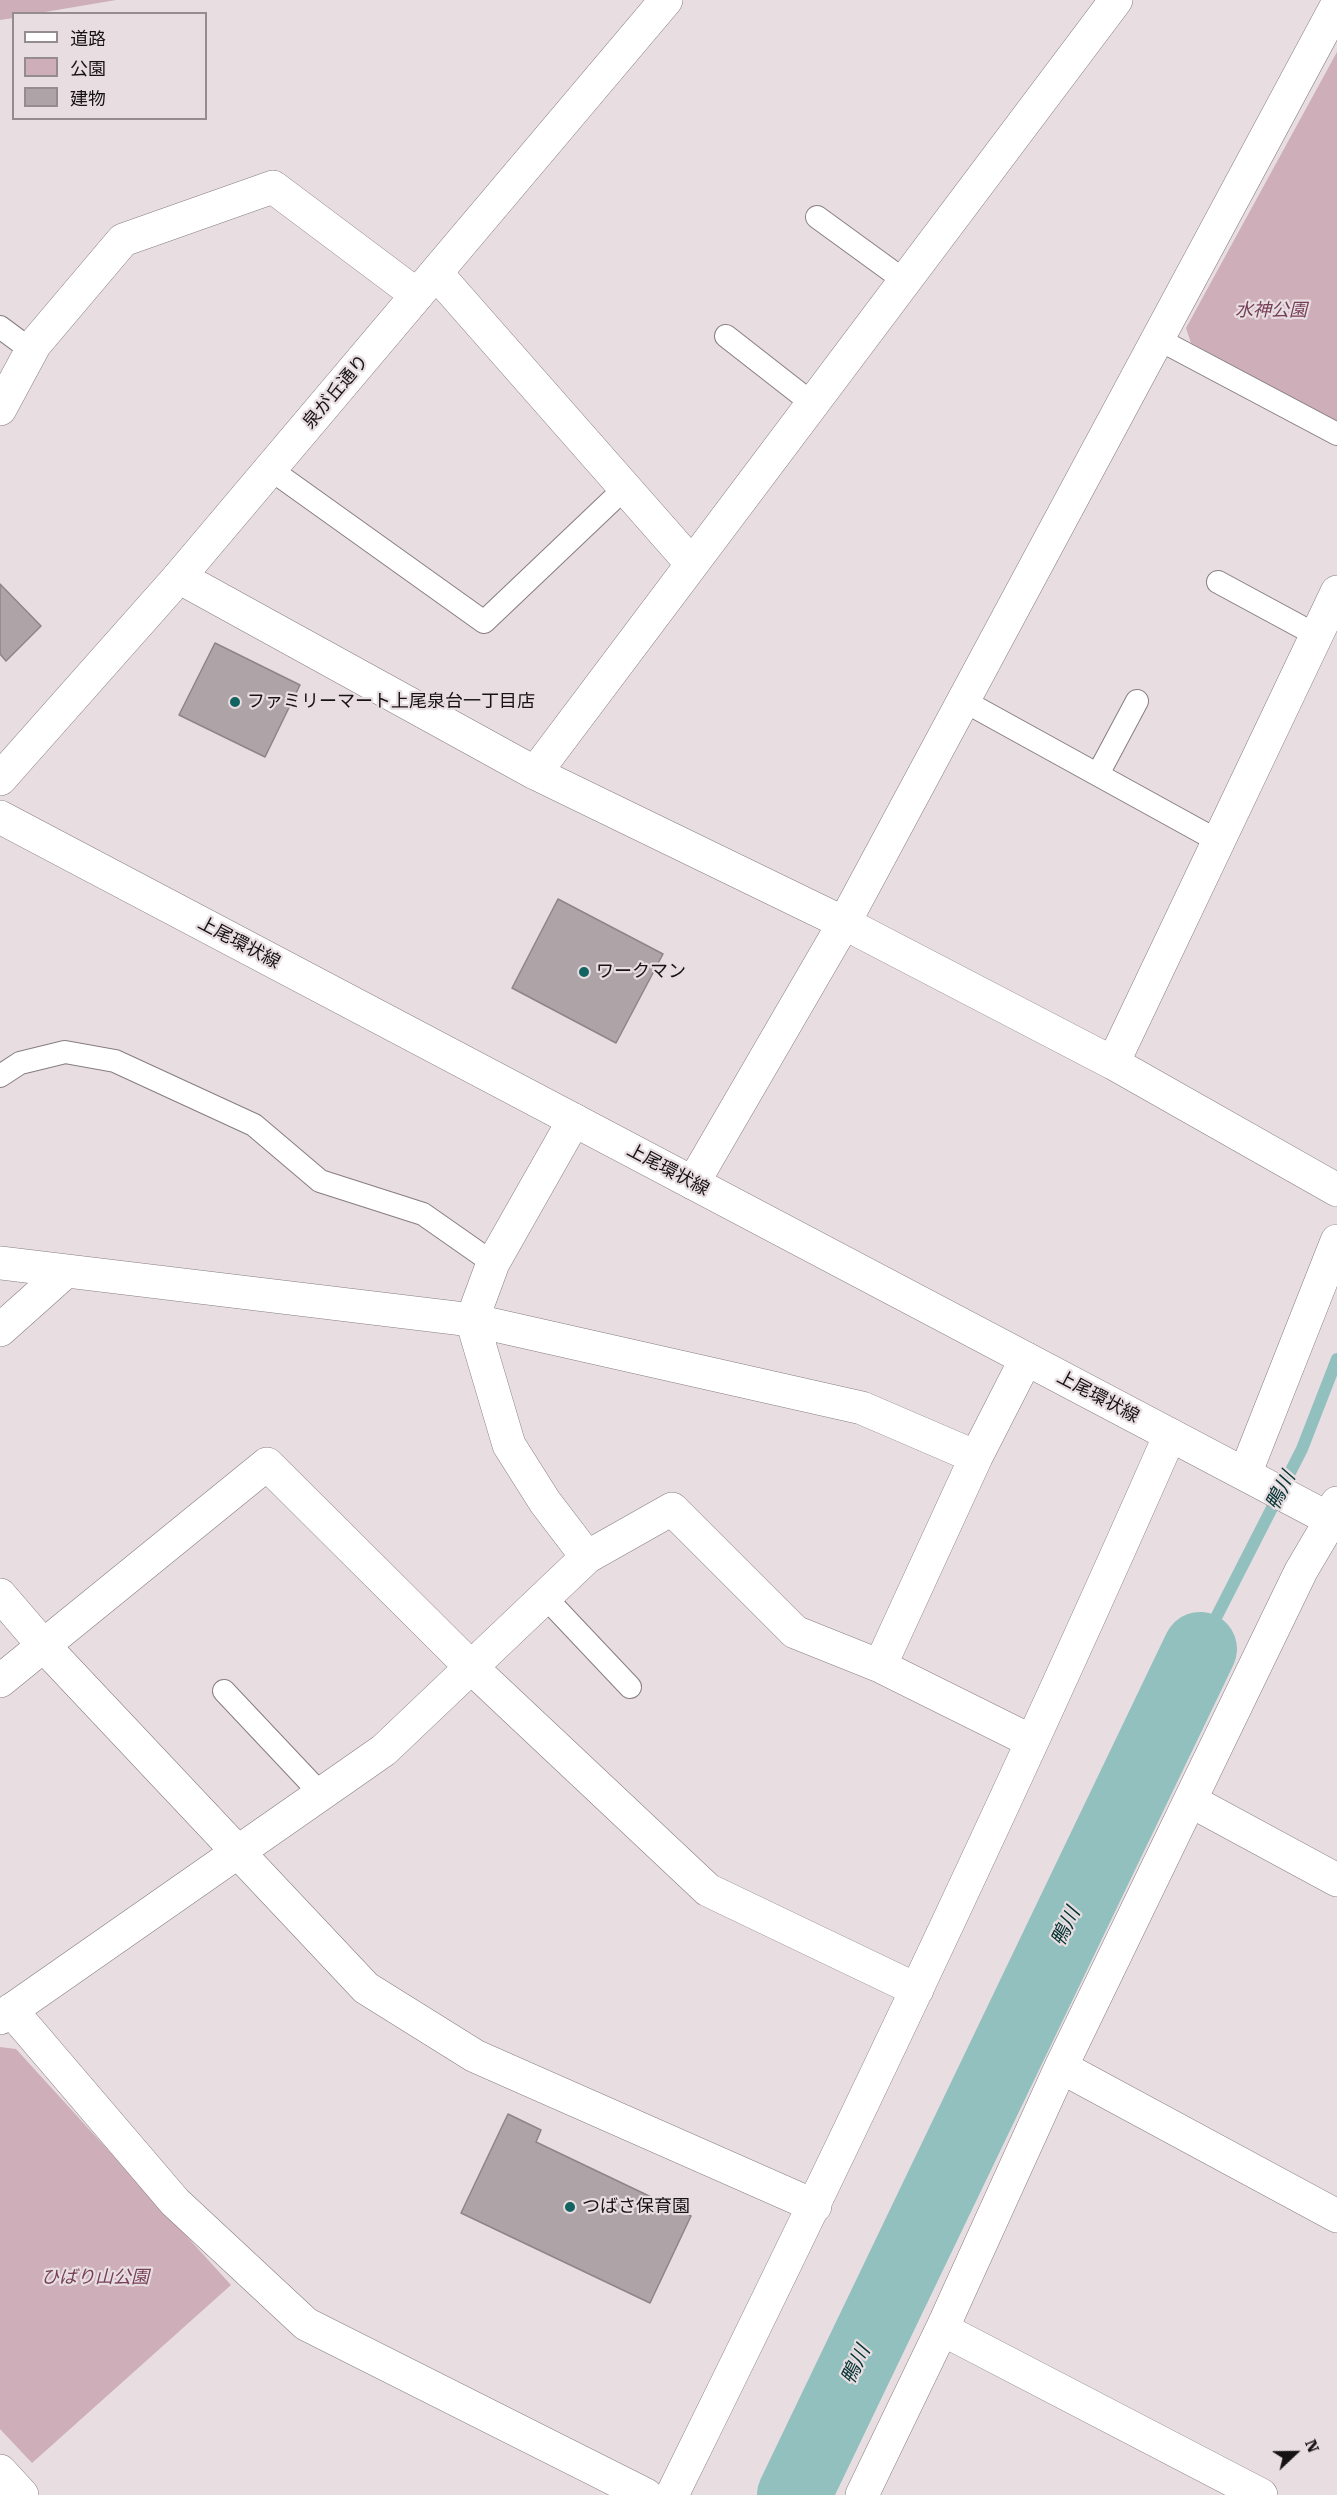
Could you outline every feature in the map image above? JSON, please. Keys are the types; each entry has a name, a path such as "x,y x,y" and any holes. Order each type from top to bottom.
{"street":[{"name":"泉が丘通り","path":"0,779 179,577 666,0"},
{"path":"535,773 1116,0"},
{"path":"693,1183 844,923 1337,5"},
{"path":"0,409 31,350 123,240 273,187 427,284 625,488 692,564"},
{"path":"179,577 535,773 844,923 1113,1063 1337,1190"},
{"path":"1113,1063 1337,592"},
{"name":"上尾環状線","path":"0,817 1170,1435 1245,1474 1335,1515"},
{"path":"574,1120 493,1263 472,1320 508,1445 545,1502 587,1557"},
{"path":"1245,1474 1337,1241"},
{"path":"0,1263 472,1320 862,1408 976,1457"},
{"path":"0,1330 65,1272"},
{"path":"880,1666 976,1457 1026,1359"},
{"path":"672,2495 815,2206 917,1990 1170,1435"},
{"path":"0,1681 267,1464 472,1668 708,1890 917,1990"},
{"path":"646,2495 306,2324 175,2202 6,2014 384,1750 587,1557 672,1509 795,1632 880,1666 1031,1741"},
{"path":"862,2495 942,2329 1061,2067 1301,1571 1335,1515"},
{"path":"0,1595 43,1645 366,1989 475,2056 815,2206"},
{"path":"1191,1801 1337,1880"},
{"path":"1061,2067 1337,2216"},
{"path":"942,2329 1261,2495"},
{"path":"0,2471 22,2495"}],"lane":[{"path":"817,217 905,281"},
{"path":"0,327 31,350"},
{"path":"726,336 813,404"},
{"path":"1158,339 1337,434"},
{"path":"270,469 484,622 625,488"},
{"path":"1218,582 1316,635"},
{"path":"964,701 1218,841"},
{"path":"1098,774 1137,701"},
{"path":"0,1076 20,1063 65,1052 115,1061 254,1125 320,1182 423,1214 493,1263"},
{"path":"545,1597 630,1687"},
{"path":"224,1691 321,1794"}],"green space":[{"path":"0,0 116,0 45,12 12,12 12,18 0,20"},
{"name":"水神公園","path":"1337,52 1337,422 1191,343 1186,328"},
{"name":"ひばり山公園","path":"0,2047 16,2049 231,2285 32,2463 0,2429"}],"building":[{"path":"0,584 41,626 6,661 0,654"},
{"path":"215,643 300,685 265,757 179,715"},
{"path":"558,899 663,954 616,1043 512,988"},
{"path":"508,2114 541,2130 536,2142 691,2216 650,2303 461,2213"}],"waterway":[{"name":"鴨川","path":"1200,1649 1302,1449 1337,1359"},
{"name":"鴨川","path":"794,2495 1200,1649"}],"place":[{"name":"ファミリーマート上尾泉台一丁目店","path":"235,702"},
{"name":"ワークマン","path":"584,972"},
{"name":"つばさ保育園","path":"570,2207"}]}
